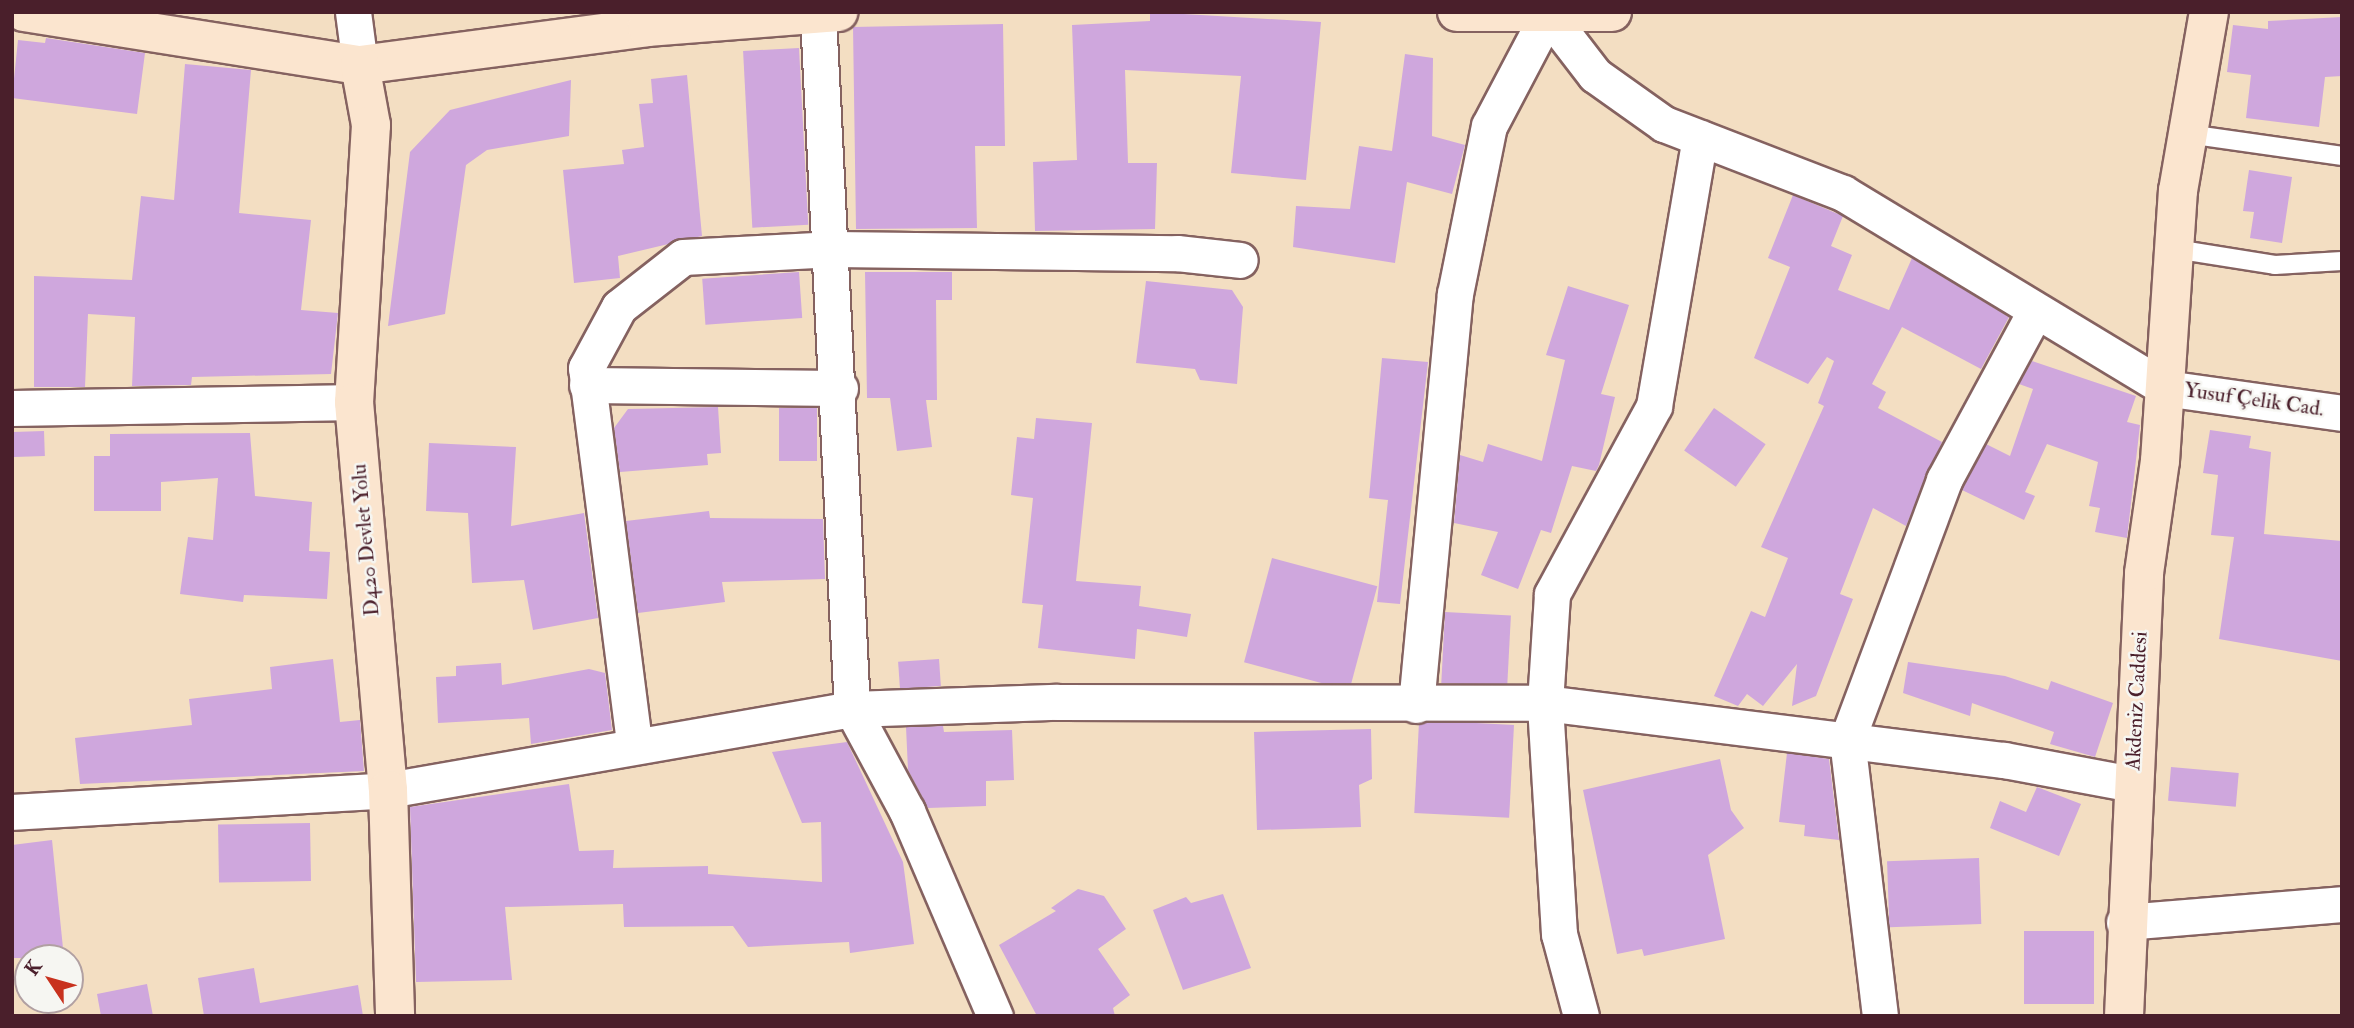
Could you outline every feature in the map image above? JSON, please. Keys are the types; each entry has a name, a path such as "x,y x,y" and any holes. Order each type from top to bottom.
{"street":[{"path":"24,12 360,65 647,27 828,14 840,388 842,596 852,709 907,811 995,1016"},
{"path":"353,12 360,65"},
{"path":"1457,12 1612,12"},
{"name":"Akdeniz Caddesi","path":"2124,1016 2124,922 2144,573 2165,388 2175,249 2188,134 2209,12"},
{"path":"1548,14 1595,75 1664,124 1843,193 2035,312 2165,388"},
{"path":"1416,705 1455,294 1489,126 1548,14"},
{"name":"D420 Devlet Yolu","path":"360,65 371,125 354,402 388,790 395,1016"},
{"path":"1581,1016 1559,934 1545,703 1552,594 1654,406 1700,138"},
{"path":"634,742 586,368 619,307 683,257 834,249 1177,253 1240,260"},
{"path":"1880,1016 1847,740 1944,480 2035,312"},
{"path":"587,385 840,388"},
{"name":"Yusuf Çelik Cad.","path":"2165,388 2342,413"},
{"path":"12,408 354,402"},
{"path":"12,812 388,790 634,742 852,709 1058,702 1416,705 1545,703 1847,740 2132,784"},
{"path":"2124,922 2342,904"}],"lane":[{"path":"2188,134 2342,156"},
{"path":"2175,249 2275,265 2342,261"}],"building":[{"path":"1150,12 1321,22 1306,180 1231,173 1241,76 1125,70 1128,163 1157,163 1155,229 1035,231 1033,162 1077,160 1072,25 1150,21"},
{"path":"2342,17 2342,76 2325,77 2319,127 2246,118 2251,75 2227,72 2233,25 2268,29 2268,21"},
{"path":"1003,24 1005,146 975,146 977,228 856,229 853,27"},
{"path":"46,38 145,53 137,114 12,98 18,40 45,43"},
{"path":"799,48 808,225 752,228 743,51"},
{"path":"1405,54 1433,58 1432,136 1465,145 1452,194 1407,182 1395,263 1293,247 1296,206 1350,209 1359,146 1392,151"},
{"path":"185,64 251,70 239,213 311,220 301,310 338,313 331,374 192,377 191,385 132,386 135,317 88,314 85,387 34,387 34,276 132,280 141,196 174,200"},
{"path":"687,75 702,236 618,256 620,278 574,283 563,170 624,164 622,150 644,147 639,104 653,103 651,79"},
{"path":"571,80 569,136 487,150 466,165 445,314 388,326 410,152 450,110"},
{"path":"2249,170 2292,177 2282,243 2250,238 2254,212 2243,211"},
{"path":"1793,195 1843,216 1831,246 1852,255 1838,290 1889,310 1912,258 2009,317 1981,369 1902,327 1872,384 1886,392 1878,408 1942,442 1906,526 1873,508 1840,594 1853,599 1816,696 1792,706 1797,664 1763,706 1747,694 1738,706 1714,696 1751,611 1765,617 1788,558 1761,547 1824,406 1818,403 1834,361 1827,357 1808,384 1754,358 1790,267 1768,258"},
{"path":"799,272 802,318 705,325 702,279"},
{"path":"865,272 952,272 952,300 936,300 937,400 926,400 932,447 897,451 890,398 867,398"},
{"path":"1146,281 1232,290 1243,307 1237,384 1200,380 1195,369 1136,363"},
{"path":"1568,286 1629,305 1601,394 1615,397 1596,471 1572,466 1551,533 1541,530 1518,589 1481,575 1498,532 1454,523 1460,455 1483,462 1488,444 1542,461 1565,360 1546,355"},
{"path":"1382,358 1428,362 1400,604 1377,602 1388,500 1369,498"},
{"path":"2032,361 2136,396 2127,422 2140,425 2127,538 2095,532 2100,508 2089,506 2098,462 2047,444 2025,492 2035,496 2024,520 1962,490 1986,444 2010,456 2033,389 2019,384"},
{"path":"718,407 721,453 707,454 708,465 620,472 614,428 628,409"},
{"path":"779,408 817,408 817,461 779,461"},
{"path":"1714,408 1766,444 1736,487 1684,451"},
{"path":"1036,418 1092,423 1076,581 1141,586 1139,606 1191,614 1187,637 1137,629 1135,659 1038,648 1043,605 1022,603 1033,498 1011,495 1017,437 1034,439"},
{"path":"2210,430 2251,436 2249,448 2271,452 2264,534 2342,541 2342,661 2219,639 2234,537 2211,535 2218,475 2203,473"},
{"path":"44,431 45,456 14,457 13,432"},
{"path":"250,433 255,496 312,502 309,551 330,552 327,599 244,595 243,602 180,594 188,537 213,540 218,478 161,482 161,511 94,511 94,456 110,456 110,434"},
{"path":"429,443 516,447 511,526 584,513 598,618 533,630 524,580 472,583 468,513 426,511"},
{"path":"709,511 710,518 823,519 825,579 722,582 725,602 638,613 626,521"},
{"path":"1272,558 1377,586 1349,691 1244,662"},
{"path":"1445,612 1511,615 1507,686 1441,683"},
{"path":"333,659 340,722 360,720 364,771 80,784 75,738 192,725 189,699 272,689 270,667"},
{"path":"939,659 941,686 900,689 898,662"},
{"path":"1908,662 2005,676 2048,690 2051,681 2113,703 2095,757 2050,744 2054,732 1972,703 1970,716 1903,693"},
{"path":"501,663 502,685 589,669 605,673 612,730 531,744 529,718 438,723 436,677 456,676 456,666"},
{"path":"1419,720 1514,725 1509,818 1414,813"},
{"path":"943,726 944,732 1012,730 1014,780 986,781 986,806 928,808 908,770 906,727"},
{"path":"1371,729 1372,779 1359,785 1361,827 1257,830 1254,732"},
{"path":"847,742 903,862 914,944 850,953 849,942 748,947 733,926 624,927 623,904 505,907 512,980 416,982 410,807 569,784 579,851 614,850 613,868 708,866 708,874 822,882 821,822 802,823 772,752"},
{"path":"1787,753 1829,759 1839,840 1804,836 1805,825 1779,822"},
{"path":"1720,759 1731,810 1744,828 1708,855 1725,939 1644,956 1642,949 1617,954 1583,790"},
{"path":"2171,767 2239,773 2236,807 2168,801"},
{"path":"2037,787 2081,804 2059,856 1990,828 2000,801 2026,812"},
{"path":"310,823 311,881 219,883 218,825"},
{"path":"52,840 63,944 14,944 14,958 12,958 12,845"},
{"path":"1979,858 1981,924 1889,927 1887,861"},
{"path":"1078,889 1104,896 1126,929 1098,949 1130,995 1113,1008 1115,1016 1037,1016 999,945 1056,911 1051,908"},
{"path":"1223,894 1251,968 1183,990 1153,910 1186,897 1191,903"},
{"path":"2024,931 2094,931 2094,1004 2024,1004"},
{"path":"254,968 260,1003 358,985 363,1016 204,1016 198,978"},
{"path":"147,984 153,1016 101,1016 97,994"}]}
